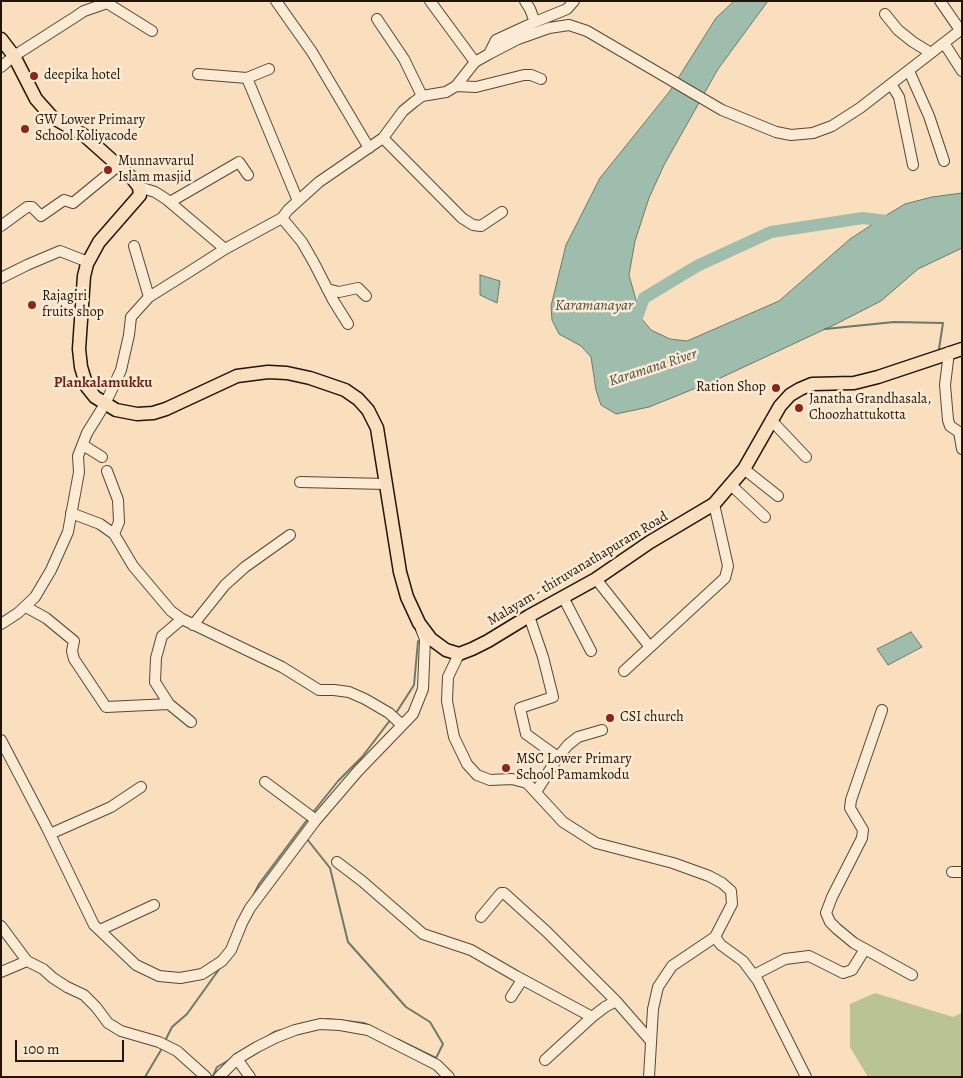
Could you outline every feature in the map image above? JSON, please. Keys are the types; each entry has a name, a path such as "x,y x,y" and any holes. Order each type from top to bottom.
{"main road":[{"path":"1,39 14,56 36,99 52,117 85,136 139,187 140,195 106,233 88,262 82,293 79,349 80,368 88,387 95,397 116,410 137,414 153,413 166,409 237,376 250,373 287,374 323,382 345,390 358,399 368,410 377,428 400,572 407,597 419,623 431,639 446,650 459,654"},
{"name":"Malayam - thiruvanathapuram Road","path":"459,654 488,641 563,596 596,579 650,542 714,504 744,469 771,420 790,395 812,384 854,383 870,380 956,350"}],"street":[{"path":"276,1 312,52 369,148"},
{"path":"430,1 475,62"},
{"path":"524,1 530,9 535,22"},
{"path":"489,54 496,40 566,9 574,1"},
{"path":"1,624 26,607 36,596 51,570 68,532 79,472 78,456 87,433 105,404 121,370 131,316 149,298 225,249 282,218 319,182 383,138 403,111 422,96 446,92 456,86 475,62 518,39 549,28 569,25 587,31 722,110 776,132 791,135 813,133 832,126 860,108 961,30 940,1"},
{"path":"1,67 14,56 84,11 107,2 152,31"},
{"path":"885,14 898,30 931,53"},
{"path":"377,19 404,59 422,96"},
{"path":"944,43 962,71"},
{"path":"198,74 246,78 269,69"},
{"path":"908,71 929,116 944,162"},
{"path":"456,86 476,87 524,75 531,75 541,79"},
{"path":"246,78 298,201"},
{"path":"891,84 899,97 913,165"},
{"path":"383,138 462,218 472,225 481,226 502,212"},
{"path":"170,202 239,162 248,175"},
{"path":"1,226 27,207 32,207 41,216 64,200 73,203 118,166"},
{"path":"139,187 155,192 170,202 225,249"},
{"path":"282,218 302,242 348,324"},
{"path":"134,246 149,298"},
{"path":"1,278 60,251 88,262"},
{"path":"327,289 339,292 358,288 366,296"},
{"path":"956,350 945,385 948,420 950,426 958,432 962,449"},
{"path":"771,420 806,457"},
{"path":"83,445 102,457"},
{"path":"744,469 778,496"},
{"path":"107,471 118,500 120,522 114,534"},
{"path":"300,482 386,484"},
{"path":"731,485 765,517"},
{"path":"624,672 725,578 728,566 714,504"},
{"path":"71,513 100,524 114,534 133,566 171,611 182,619 282,667 319,690 349,692 366,699 389,713 402,726"},
{"path":"193,625 225,585 245,567 290,535"},
{"path":"596,579 650,647"},
{"path":"563,596 591,651"},
{"path":"26,607 46,618 74,641 72,651 74,659 106,707 169,704"},
{"path":"529,616 543,657 553,697 520,708 526,734 558,757"},
{"path":"182,619 162,636 156,658 155,682 169,704 191,722"},
{"path":"1,740 50,834 94,925 136,965 159,976 180,978 202,974 222,961 226,956 250,908 316,820 358,771 413,714 423,689 425,639 419,623"},
{"path":"459,654 448,676 447,701 454,737 467,764 477,775 490,780 512,778 527,783 564,822 596,843 673,863 709,876 732,891 732,904 715,937 672,966 658,987 653,1009 649,1077"},
{"path":"882,710 851,800 850,808 863,830 862,838 832,897 826,913 836,929 865,949 912,975"},
{"path":"536,792 558,757 568,745 578,737 602,730"},
{"path":"265,782 316,820"},
{"path":"50,834 111,807 142,787"},
{"path":"338,862 423,934 471,950 522,980 592,1017"},
{"path":"481,916 501,893 504,893 547,932 616,1001 650,1040"},
{"path":"100,930 154,905"},
{"path":"1,926 28,962 43,969 67,988 84,995 96,1006 108,1023 120,1031 159,1042 177,1051 206,1077"},
{"path":"715,937 721,946 743,961 754,976 806,1077"},
{"path":"754,976 785,960 809,956 843,973 852,970 865,949"},
{"path":"1,972 28,962"},
{"path":"511,997 522,980"},
{"path":"545,1060 592,1017 616,1001"},
{"path":"219,1077 237,1060 277,1037 320,1024 340,1024 368,1030 437,1065 449,1077"},
{"path":"237,1060 250,1077"}],"green space":[{"path":"875,993 953,1017 962,1013 962,1077 868,1077 850,1047 850,1004"}],"water":[{"name":"Karamanayar","path":"734,1 768,1 718,69 664,165 649,198 635,241 629,275 641,318 651,330 670,339 687,341 779,301 850,239 905,204 932,197 962,193 962,248 918,269 881,301 836,324 716,380 649,407 616,414 601,405 596,390 591,357 581,346 559,334 552,320 551,306 566,245 600,178 670,91 716,18"},
{"path":"480,275 500,281 497,303 480,295"},
{"path":"911,632 922,647 888,665 877,649"}],"waterway":[{"path":"633,328 644,298 697,266 771,232 863,218 894,222"},
{"path":"825,329 894,322 943,323 939,349"},
{"path":"396,713 414,685 418,641"},
{"path":"314,811 338,781 362,757 391,719"},
{"path":"253,896 259,884 307,820"},
{"path":"307,839 330,868 348,942 406,1007 430,1022 443,1044 436,1058 397,1039"},
{"path":"166,1039 172,1027 187,1014 220,968"},
{"path":"327,1019 368,1025"},
{"path":"265,1038 281,1030"},
{"path":"145,1077 161,1050"},
{"path":"213,1076 217,1067 231,1059"}],"place":[{"name":"deepika hotel","path":"34,76"},
{"name":"GW Lower Primary School Koliyacode","path":"25,129"},
{"name":"Munnavvarul Islam masjid","path":"108,170"},
{"name":"Rajagiri fruits shop","path":"32,305"},
{"name":"Ration Shop","path":"776,388"},
{"name":"Janatha Grandhasala, Choozhattukotta","path":"799,408"},
{"name":"CSI church","path":"610,718"},
{"name":"MSC Lower Primary School Pamamkodu","path":"506,768"}],"district":[{"name":"Plankalamukku","path":"103,383"}],"water label":[{"name":"Karamana River","path":"653,368"}]}
